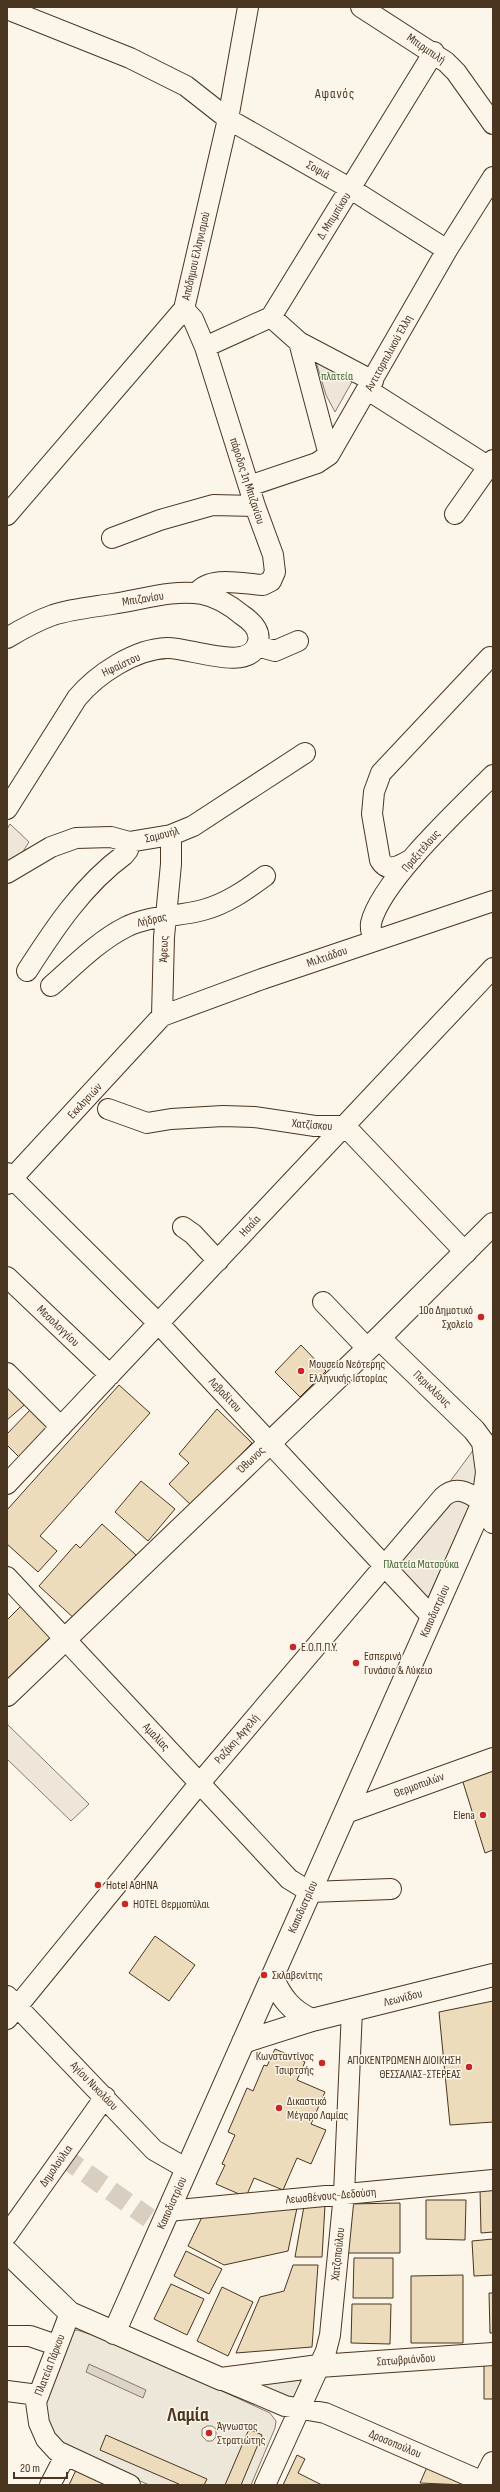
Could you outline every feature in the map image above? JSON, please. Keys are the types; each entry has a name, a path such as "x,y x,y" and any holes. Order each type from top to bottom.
{"main road":[{"name":"Όθωνος","path":"7,1695 466,1253 493,1224"},
{"name":"Περικλέους","path":"373,1343 488,1442"},
{"path":"488,1442 487,1472 483,1502 493,1522"},
{"name":"Καποδιστρίου","path":"114,2333 493,1480"},
{"name":"Θερμοπυλών","path":"346,1812 493,1759"},
{"name":"Λεωνίδου","path":"243,2042 312,2020 493,1976"},
{"path":"272,1977 283,1999 298,2012 312,2020"},
{"path":"7,2252 70,2312 114,2333 221,2379"},
{"name":"Σατωβριάνδου","path":"221,2379 319,2366 493,2354"}],"street":[{"name":"Απόδημου Ελληνισμού","path":"7,515 184,309 228,119 248,7"},
{"name":"Μπιρμπιλή","path":"361,7 434,52 456,72 493,124"},
{"name":"Σοφιά","path":"7,9 130,58 186,86 228,119 351,189 447,250"},
{"name":"Δ. Μπιμπίκου","path":"271,317 434,52"},
{"name":"Αντιτορπιλικού Έλλη","path":"249,486 317,463 329,455 447,250 493,176"},
{"name":"πάροδος 1η Μπιζανίου","path":"184,309 193,319 205,348 255,506 273,555 275,572 271,581 263,585 213,582 203,587 197,593"},
{"path":"205,348 271,317 299,342 370,385 491,463 455,514"},
{"path":"299,342 329,455"},
{"path":"112,538 160,520 213,505 255,506"},
{"name":"Μπιζανίου","path":"7,638 44,618 64,612 164,595 197,593 224,602 249,620 258,631 257,646"},
{"path":"257,646 275,651 298,641"},
{"name":"Ηφαίστου","path":"7,809 76,698 88,684 106,670 134,657 167,648 237,658 250,655 257,646"},
{"path":"412,859 391,868 384,866 380,860 372,814 377,783 390,762 453,699 490,657"},
{"name":"Σαμουήλ","path":"7,873 45,850 76,838 111,837 128,842 171,835 199,822 305,753"},
{"name":"Πραξιτέλους","path":"374,941 371,926 375,912 412,859 493,774"},
{"name":"Άρεως","path":"162,1016 171,835"},
{"path":"27,971 53,931 91,884 128,850 128,842"},
{"name":"Λήδρας","path":"51,986 96,948 126,927 166,916 213,907 236,896 265,876"},
{"name":"Μιλτιάδου","path":"162,1016 262,979 493,901"},
{"name":"Ησαΐα","path":"7,1484 345,1126 490,976"},
{"name":"Εκκλησιών","path":"9,1179 162,1016"},
{"name":"Χατζίσκου","path":"108,1109 129,1118 147,1123 187,1117 254,1117 315,1126 345,1126 466,1253"},
{"name":"Λεβαδίτου","path":"9,1179 158,1324 384,1568 432,1617"},
{"path":"183,1227 193,1234 218,1261"},
{"name":"Μεσολογγίου","path":"7,1277 110,1375"},
{"path":"323,1302 373,1343"},
{"path":"7,1373 61,1427"},
{"name":"Ροζάκη-Αγγελή","path":"11,2007 447,1493 461,1491 483,1502"},
{"name":"Αμαλίας","path":"7,1577 289,1879 310,1892"},
{"path":"310,1892 391,1889"},
{"name":"Αγίου Νικολάου","path":"11,2007 105,2097 154,2150 187,2169"},
{"name":"Χατζοπούλου","path":"265,2485 298,2408 319,2366 330,2335 344,2194 352,2010"},
{"name":"Δημολούλια","path":"7,2235 105,2097"},
{"name":"Λεωσθένους-Δεδούση","path":"168,2211 493,2180"},
{"name":"Πλατεία Πάρκου","path":"70,2312 38,2395 36,2408 43,2434 52,2447 65,2456 130,2485"},
{"path":"7,2336 30,2336 56,2345"},
{"name":"Δροσοπούλου","path":"221,2379 285,2406 325,2413 487,2479"},
{"path":"7,2390 38,2395"},
{"path":"50,2485 65,2456"}],"green space":[{"name":"πλατεία","path":"311,345 358,371 335,412 326,395"},
{"path":"10,824 29,842 19,858 7,867 7,829"},
{"name":"Πλατεία Ματσούκα","path":"464,1497 469,1507 428,1598 394,1565 446,1499"},
{"path":"7,1724 89,1804 71,1821 7,1759"}],"shaded area":[{"path":"477,1445 477,1487 449,1483"},
{"path":"77,2330 117,2343 270,2413 276,2421 275,2428 251,2485 149,2485 60,2445 49,2435 39,2401 67,2332","holes":["207,2426 212,2426 216,2429 216,2437 212,2441 207,2441 202,2436 202,2429"]},
{"path":"89,2364 146,2390 143,2398 86,2372"},
{"path":"300,2380 301,2383 292,2401 253,2385"}],"building":[{"name":"Μουσείο Νεότερης Ελληνικής Ιστορίας","path":"301,1345 326,1371 300,1397 275,1372"},
{"path":"7,1374 30,1400 7,1420"},
{"path":"119,1385 150,1413 40,1536 57,1551 38,1572 7,1544 7,1510"},
{"path":"33,1407 55,1429 23,1461 7,1445 7,1434"},
{"path":"217,1409 252,1443 192,1506 169,1484 189,1463 179,1454"},
{"path":"141,1481 175,1509 148,1541 115,1512"},
{"path":"102,1524 136,1555 77,1621 39,1586 76,1544 80,1548"},
{"path":"25,1602 59,1637 7,1685 7,1620"},
{"name":"Elena","path":"493,1769 493,1850 485,1853 462,1779"},
{"path":"155,1936 195,1965 169,2001 129,1973"},
{"name":"ΑΠΟΚΕΝΤΡΩΜΕΝΗ ΔΙΟΙΚΗΣΗ ΘΕΣΣΑΛΙΑΣ-ΣΤΕΡΕΑΣ","path":"493,2001 493,2122 450,2125 439,2012"},
{"name":"Δικαστικό Μέγαρο Λαμίας","path":"275,2049 305,2062 297,2080 325,2092 311,2124 326,2130 311,2164 297,2158 283,2190 254,2178 246,2197 216,2184 225,2165 222,2164 235,2135 228,2132 247,2088 253,2091 264,2065 267,2066"},
{"path":"480,2189 493,2189 493,2232 481,2233"},
{"path":"426,2200 466,2200 465,2240 426,2239"},
{"path":"400,2203 400,2253 348,2253 348,2204"},
{"path":"325,2205 322,2257 295,2257 304,2206"},
{"path":"297,2208 288,2251 224,2265 188,2246 203,2215"},
{"path":"493,2239 493,2275 474,2276 472,2241"},
{"path":"186,2251 222,2269 209,2294 174,2276"},
{"path":"354,2258 393,2258 393,2298 353,2298"},
{"path":"293,2265 318,2265 312,2347 236,2353 260,2297 284,2291"},
{"path":"463,2275 463,2343 411,2343 411,2276"},
{"path":"171,2284 204,2299 187,2335 154,2319"},
{"path":"222,2287 253,2302 228,2356 197,2341"},
{"path":"489,2293 493,2293 493,2333 490,2333"},
{"path":"352,2304 391,2304 390,2344 351,2343"},
{"path":"484,2361 493,2361 493,2399 484,2399"},
{"path":"249,2429 262,2435 241,2485 225,2485"},
{"path":"106,2435 207,2479 204,2485 181,2485 100,2450"},
{"path":"297,2455 305,2459 298,2473 322,2485 283,2485"},
{"path":"427,2467 465,2485 420,2483"},
{"path":"76,2470 109,2485 69,2485"}],"tunnel":[{"path":"62,2156 149,2218"}],"place":[{"name":"10ο Δημοτικό Σχολείο","path":"481,1317"},
{"name":"Μουσείο Νεότερης Ελληνικής Ιστορίας","path":"301,1371"},
{"name":"Ε.Ο.Π.Π.Υ.","path":"293,1647"},
{"name":"Εσπερινό Γυνάσιο & Λύκειο","path":"356,1663"},
{"name":"Elena","path":"483,1815"},
{"name":"Hotel ΑΘΗΝΑ","path":"98,1885"},
{"name":"HOTEL Θερμοπύλαι","path":"125,1904"},
{"name":"Σκλαβενίτης","path":"264,1975"},
{"name":"Κωνσταντίνος Τσιφτσής","path":"322,2063"},
{"name":"ΑΠΟΚΕΝΤΡΩΜΕΝΗ ΔΙΟΙΚΗΣΗ ΘΕΣΣΑΛΙΑΣ-ΣΤΕΡΕΑΣ","path":"469,2067"},
{"name":"Δικαστικό Μέγαρο Λαμίας","path":"279,2108"},
{"name":"Άγνωστος Στρατιώτης","path":"209,2433"}],"district":[{"name":"Αφανός","path":"335,94"},
{"name":"Λαμία","path":"188,2415"}]}
